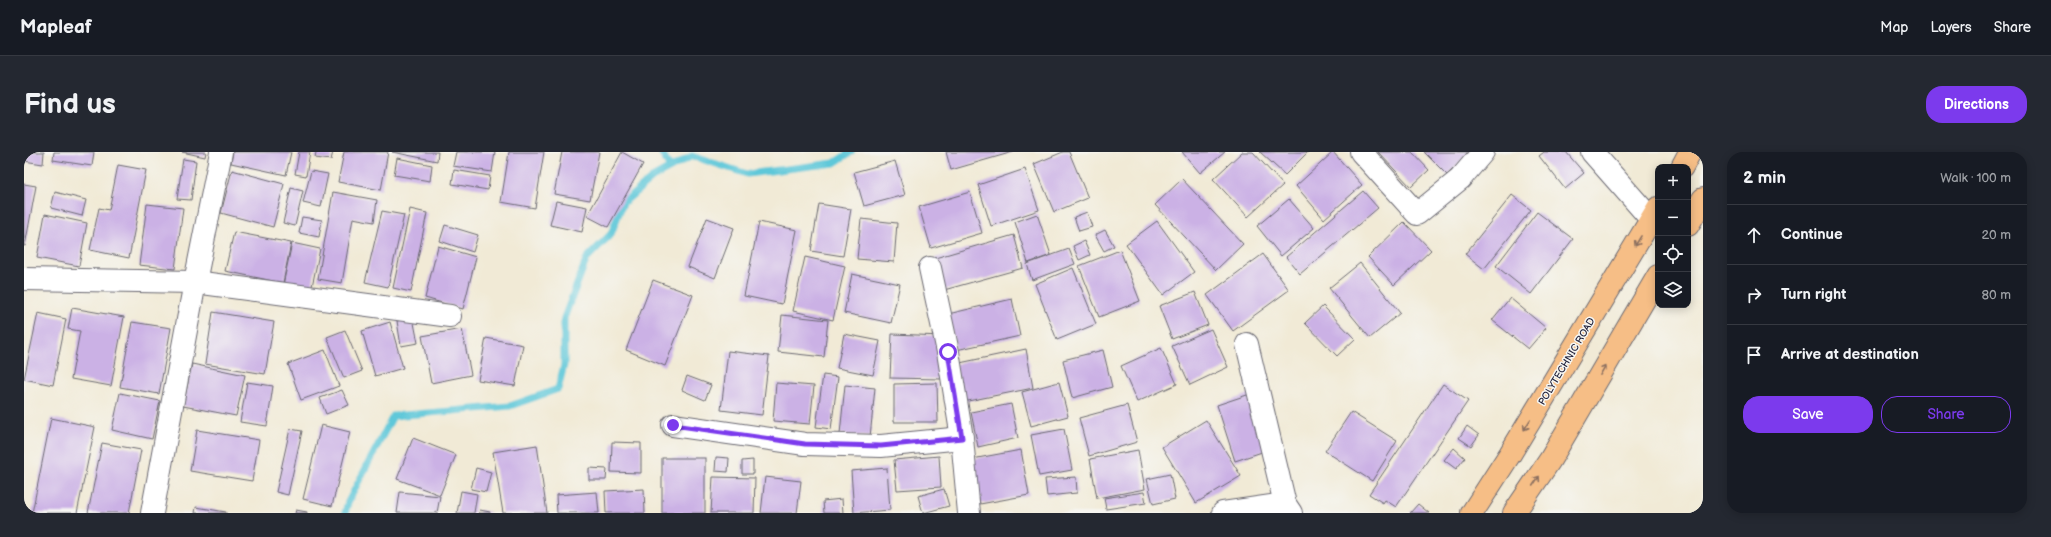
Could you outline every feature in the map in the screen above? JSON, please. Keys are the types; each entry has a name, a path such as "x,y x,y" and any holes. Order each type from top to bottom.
{"main road":[{"path":"1684,164 1690,152"},
{"path":"1691,220 1703,199"},
{"name":"POLYTECHNIC ROAD","path":"1472,513 1510,454 1655,214"},
{"path":"1514,513 1550,460 1655,281"}],"street":[{"path":"152,513 221,152"},
{"path":"1361,152 1417,214 1460,179 1483,152"},
{"path":"1592,152 1655,214"},
{"path":"930,268 948,352 962,438 969,513"},
{"path":"24,279 195,282 450,316"},
{"path":"1223,513 1288,508 1247,344"},
{"path":"673,425 805,444 881,446 962,438"}],"building":[{"path":"24,152 44,152 43,164 24,161"},
{"path":"54,152 94,152 92,166 53,160"},
{"path":"182,152 206,152 205,157"},
{"path":"233,152 291,152 286,175 231,163"},
{"path":"299,152 310,152 306,176 295,174"},
{"path":"316,152 333,152 331,160 315,158"},
{"path":"344,152 388,152 381,190 338,182"},
{"path":"392,152 438,152 437,161"},
{"path":"456,152 495,152 492,172 453,166"},
{"path":"509,152 544,152 535,208 501,202"},
{"path":"562,152 599,152 590,200 554,194"},
{"path":"622,152 643,164 608,227 587,216"},
{"path":"946,152 1013,152 951,170"},
{"path":"1063,152 1069,152 1088,198 1054,212 1034,164"},
{"path":"1182,152 1225,152 1200,173"},
{"path":"1242,152 1253,152 1283,185 1248,217 1213,179"},
{"path":"1260,152 1308,152 1285,175"},
{"path":"1333,152 1362,185 1324,219 1296,186"},
{"path":"1378,152 1412,152 1429,170 1411,187"},
{"path":"1424,152 1470,152 1447,175"},
{"path":"1544,152 1566,152 1584,173 1565,189 1539,156"},
{"path":"397,158 432,165 430,181 394,175"},
{"path":"183,159 196,161 191,200 177,199"},
{"path":"895,161 905,195 864,206 854,172"},
{"path":"118,165 146,170 129,258 90,250 99,208 109,210"},
{"path":"1025,169 1039,210 991,226 978,185"},
{"path":"232,170 284,184 273,227 221,213"},
{"path":"454,170 490,176 488,190 452,184"},
{"path":"311,171 328,174 321,207 303,203"},
{"path":"1182,179 1243,244 1216,270 1155,205"},
{"path":"24,184 36,186 25,246 24,246"},
{"path":"291,188 303,191 295,226 283,223"},
{"path":"1363,191 1378,208 1300,274 1286,257"},
{"path":"55,192 86,200 82,216 51,208"},
{"path":"333,192 377,200 374,222 353,218 342,283 318,279"},
{"path":"970,192 982,233 931,248 919,207"},
{"path":"1512,195 1531,210 1484,269 1465,254"},
{"path":"1289,199 1314,228 1281,256 1257,226"},
{"path":"556,201 587,207 582,232 550,225"},
{"path":"147,204 183,208 175,269 139,265"},
{"path":"819,204 851,209 843,256 811,251"},
{"path":"410,209 427,213 411,292 393,288"},
{"path":"382,211 404,215 388,287 365,282"},
{"path":"1087,212 1092,227 1079,231 1074,217"},
{"path":"1537,212 1573,239 1531,294 1496,266"},
{"path":"45,214 87,223 79,266 37,258"},
{"path":"1037,214 1051,255 1028,263 1015,222"},
{"path":"302,217 322,220 319,237 299,233"},
{"path":"707,218 734,228 715,278 688,267"},
{"path":"861,219 897,223 894,262 857,259"},
{"path":"1157,221 1194,272 1163,295 1126,244"},
{"path":"759,222 797,230 782,304 744,296"},
{"path":"1404,222 1431,250 1394,285 1368,257"},
{"path":"445,225 478,235 473,252 440,241"},
{"path":"1105,230 1114,246 1104,251 1095,235"},
{"path":"234,232 291,243 283,283 225,271"},
{"path":"1014,235 1023,268 944,290 935,258"},
{"path":"1084,241 1090,255 1079,260 1073,246"},
{"path":"292,243 320,249 311,291 283,285"},
{"path":"438,246 476,257 463,309 425,298"},
{"path":"1069,249 1075,264 1032,280 1027,264"},
{"path":"1120,250 1140,301 1099,317 1079,266"},
{"path":"1263,254 1289,290 1233,331 1207,295"},
{"path":"805,257 845,266 833,320 793,311"},
{"path":"1360,263 1400,313 1370,338 1329,288"},
{"path":"1073,268 1096,324 1057,340 1035,284"},
{"path":"852,274 900,284 891,323 844,313"},
{"path":"653,280 693,295 665,366 626,350"},
{"path":"1195,292 1208,325 1172,339 1159,306"},
{"path":"1510,298 1546,328 1528,349 1492,320"},
{"path":"1012,299 1020,336 956,350 948,314"},
{"path":"1323,306 1355,339 1337,356 1305,323"},
{"path":"72,308 124,317 111,386 71,379 80,331 68,329"},
{"path":"213,312 274,322 265,374 205,364"},
{"path":"38,313 66,319 53,385 24,379"},
{"path":"782,315 828,320 824,357 778,352"},
{"path":"413,318 418,343 401,346 397,321"},
{"path":"132,322 171,328 159,394 120,387"},
{"path":"390,322 403,368 375,376 362,331"},
{"path":"462,329 471,375 431,383 422,336"},
{"path":"1211,329 1228,367 1190,385 1172,346"},
{"path":"345,330 362,371 344,378 327,337"},
{"path":"844,334 880,341 873,375 837,368"},
{"path":"892,334 943,336 941,379 890,378"},
{"path":"486,338 523,345 515,386 478,380"},
{"path":"1161,348 1177,384 1137,402 1121,366"},
{"path":"1026,349 1033,388 963,402 955,364"},
{"path":"325,350 339,386 301,400 288,364"},
{"path":"1103,350 1112,387 1072,398 1063,360"},
{"path":"728,351 769,356 762,415 721,410"},
{"path":"192,364 245,375 236,416 183,406"},
{"path":"823,375 838,377 831,429 816,427"},
{"path":"687,376 711,385 705,400 682,390"},
{"path":"247,382 273,386 267,426 240,422"},
{"path":"1059,382 1068,416 1031,426 1022,392"},
{"path":"776,383 814,386 810,424 773,421"},
{"path":"937,383 938,422 894,422 894,384"},
{"path":"1443,384 1468,401 1396,507 1385,500 1383,503 1369,494"},
{"path":"845,385 875,388 870,437 840,434"},
{"path":"342,390 349,405 326,414 320,398"},
{"path":"120,393 160,401 152,439 112,430"},
{"path":"1250,394 1268,450 1235,461 1217,405"},
{"path":"1011,404 1018,438 978,447 971,412"},
{"path":"1127,405 1137,442 1089,456 1079,418"},
{"path":"1351,412 1397,441 1372,481 1325,451"},
{"path":"51,418 95,427 77,513 32,513"},
{"path":"1206,420 1241,476 1196,503 1162,447"},
{"path":"321,425 350,432 332,506 303,499"},
{"path":"1467,426 1479,435 1471,446 1459,438"},
{"path":"290,429 302,431 288,495 276,492"},
{"path":"1064,429 1072,470 1039,476 1031,435"},
{"path":"197,430 259,440 252,481 190,471"},
{"path":"413,438 456,455 440,495 397,479"},
{"path":"612,442 641,443 641,473 611,472"},
{"path":"102,443 141,450 129,513 88,513"},
{"path":"537,445 547,513 503,513 493,452"},
{"path":"1454,448 1465,458 1456,469 1444,460"},
{"path":"1021,450 1029,495 980,504 972,459"},
{"path":"1138,450 1145,489 1097,498 1090,459"},
{"path":"939,456 941,487 897,490 894,460"},
{"path":"716,457 729,458 728,472 715,471"},
{"path":"662,458 705,458 705,513 662,513"},
{"path":"753,460 753,474 742,474 742,461"},
{"path":"476,468 491,472 486,492 471,489"},
{"path":"589,468 607,469 606,480 589,480"},
{"path":"887,468 890,510 854,513 851,471"},
{"path":"1170,474 1175,499 1153,504 1147,479"},
{"path":"713,477 755,478 754,513 711,513"},
{"path":"765,477 801,481 797,513 761,513"},
{"path":"1076,477 1077,493 1047,496 1045,479"},
{"path":"644,489 645,513 606,513 605,491"},
{"path":"944,489 949,506 923,513 918,496"},
{"path":"461,491 477,494 474,513 457,513"},
{"path":"400,492 440,496 437,513 397,513"},
{"path":"597,492 599,513 557,513 556,495"},
{"path":"1144,492 1146,503 1106,509 1104,498"},
{"path":"842,499 843,513 824,513 823,501"},
{"path":"1418,504 1429,513 1410,513"},
{"path":"196,507 226,512 226,513 195,513"},
{"path":"296,510 307,512 307,513 295,513"},
{"path":"480,510 490,512 490,513 479,513"}],"waterway":[{"path":"661,152 670,168"},
{"path":"345,513 348,502 393,416 510,406 558,389 564,365 564,318 587,258 611,234 623,203 652,178 692,156 747,174 834,163 851,152"}],"route":[{"path":"673,425 805,444 881,446 962,438 948,352"}]}
